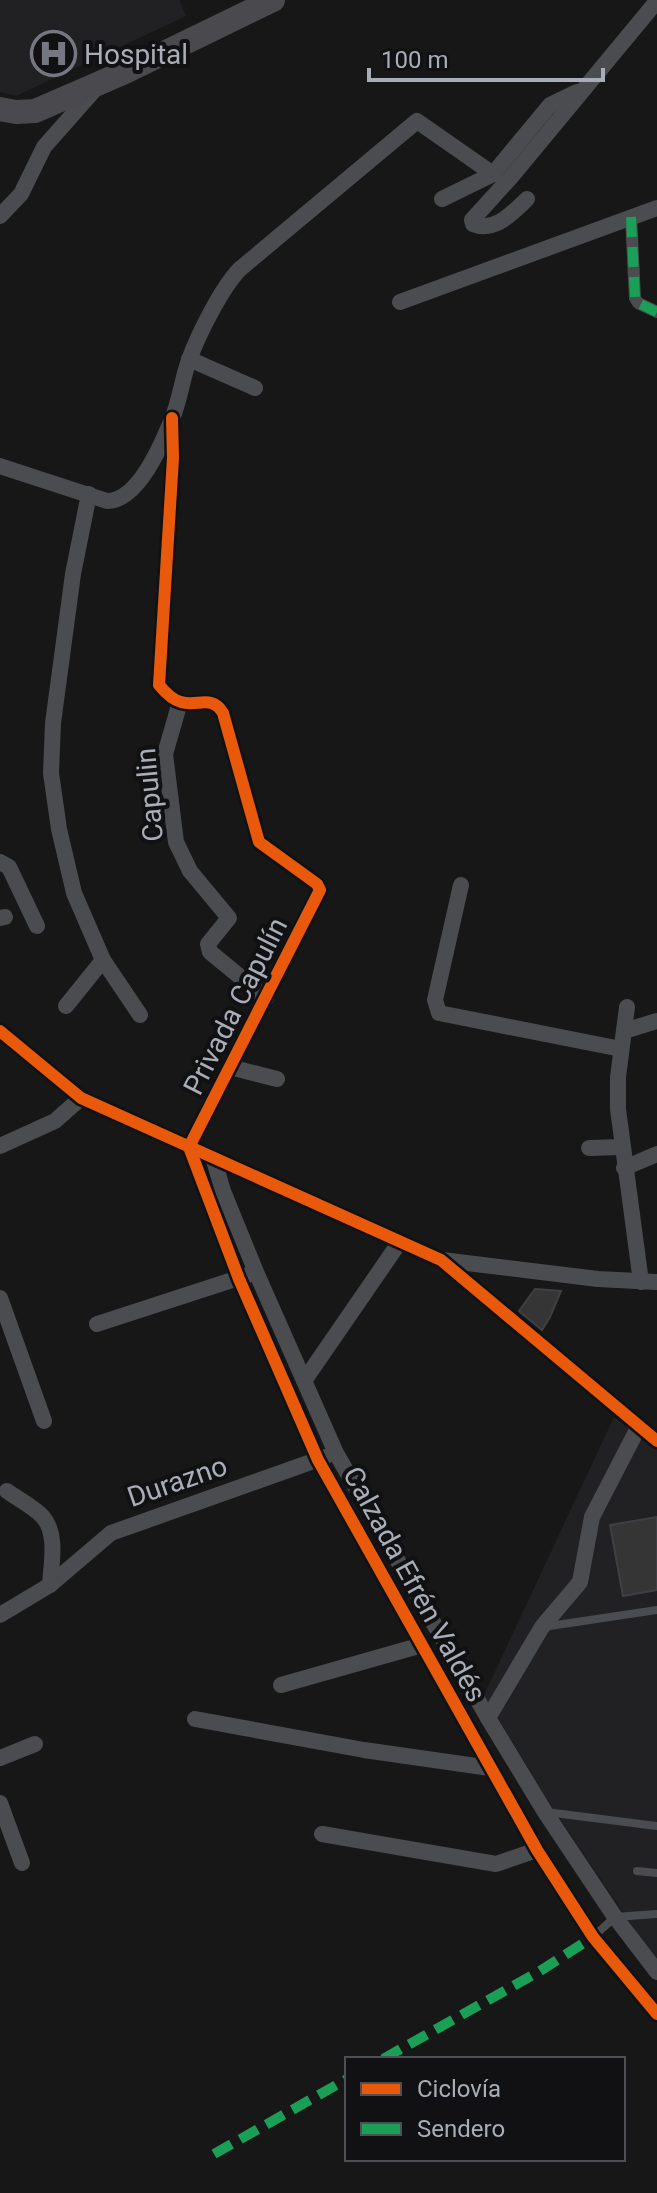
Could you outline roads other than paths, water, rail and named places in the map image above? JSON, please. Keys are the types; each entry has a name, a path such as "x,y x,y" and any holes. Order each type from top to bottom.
{"main road":[{"path":"0,109 35,111 101,83 273,0"}],"street":[{"path":"527,199 496,225 478,227 473,224 472,220 657,1"},
{"path":"0,216 21,194 39,154 50,139 101,83"},
{"path":"442,199 493,174 550,105 583,90"},
{"path":"0,466 113,501 134,488 172,418 189,359 232,277 414,123 423,123 493,174"},
{"path":"400,302 657,208"},
{"path":"631,217 635,298 638,303 657,312"},
{"path":"189,359 255,388"},
{"path":"172,418 173,458 158,680 161,688 180,702"},
{"path":"89,494 73,574 53,723 51,773 59,829 74,893 103,960 140,1015"},
{"name":"Privada Capulín","path":"180,702 210,701 218,705 223,713 259,842 320,888 189,1147"},
{"name":"Capulin","path":"180,702 165,754 176,842 190,871 229,918"},
{"path":"0,862 9,867 37,926"},
{"path":"461,885 435,1000 439,1013 621,1049"},
{"name":"Privada Capulín","path":"229,918 208,944 209,950 266,998"},
{"path":"66,1006 103,960"},
{"path":"0,1031 81,1098 441,1260 649,1282 621,1147 618,1109 627,1007"},
{"path":"624,1031 657,1021"},
{"path":"230,1067 277,1079"},
{"path":"0,1146 55,1121 81,1098"},
{"name":"Calzada Efrén Valdés","path":"189,1147 239,1279 318,1460 537,1850 593,1937 657,2014"},
{"path":"589,1148 621,1147"},
{"path":"624,1168 657,1154"},
{"name":"Calzada Efrén Valdés","path":"213,1157 223,1191 256,1272 336,1453 545,1812 615,1917 657,1972"},
{"path":"304,1381 399,1243"},
{"path":"441,1260 657,1441"},
{"path":"97,1324 256,1272"},
{"path":"0,1298 44,1421"},
{"path":"488,1718 542,1627 582,1579 592,1517 638,1428"},
{"name":"Durazno","path":"0,1615 50,1585 111,1533 336,1453"},
{"path":"7,1491 43,1517 49,1528 52,1541 50,1585"},
{"path":"398,1603 416,1592"},
{"path":"281,1685 422,1645"},
{"path":"195,1719 364,1750 490,1768"},
{"path":"0,1758 35,1744"},
{"path":"0,1803 22,1863"},
{"path":"322,1834 496,1864 537,1850"}],"lane":[{"path":"542,1627 657,1610"},
{"path":"545,1812 657,1826"},
{"path":"637,1871 657,1873"},
{"path":"593,1937 615,1917 657,1914"}],"place":[{"name":"Hospital","path":"53,54"}]}
